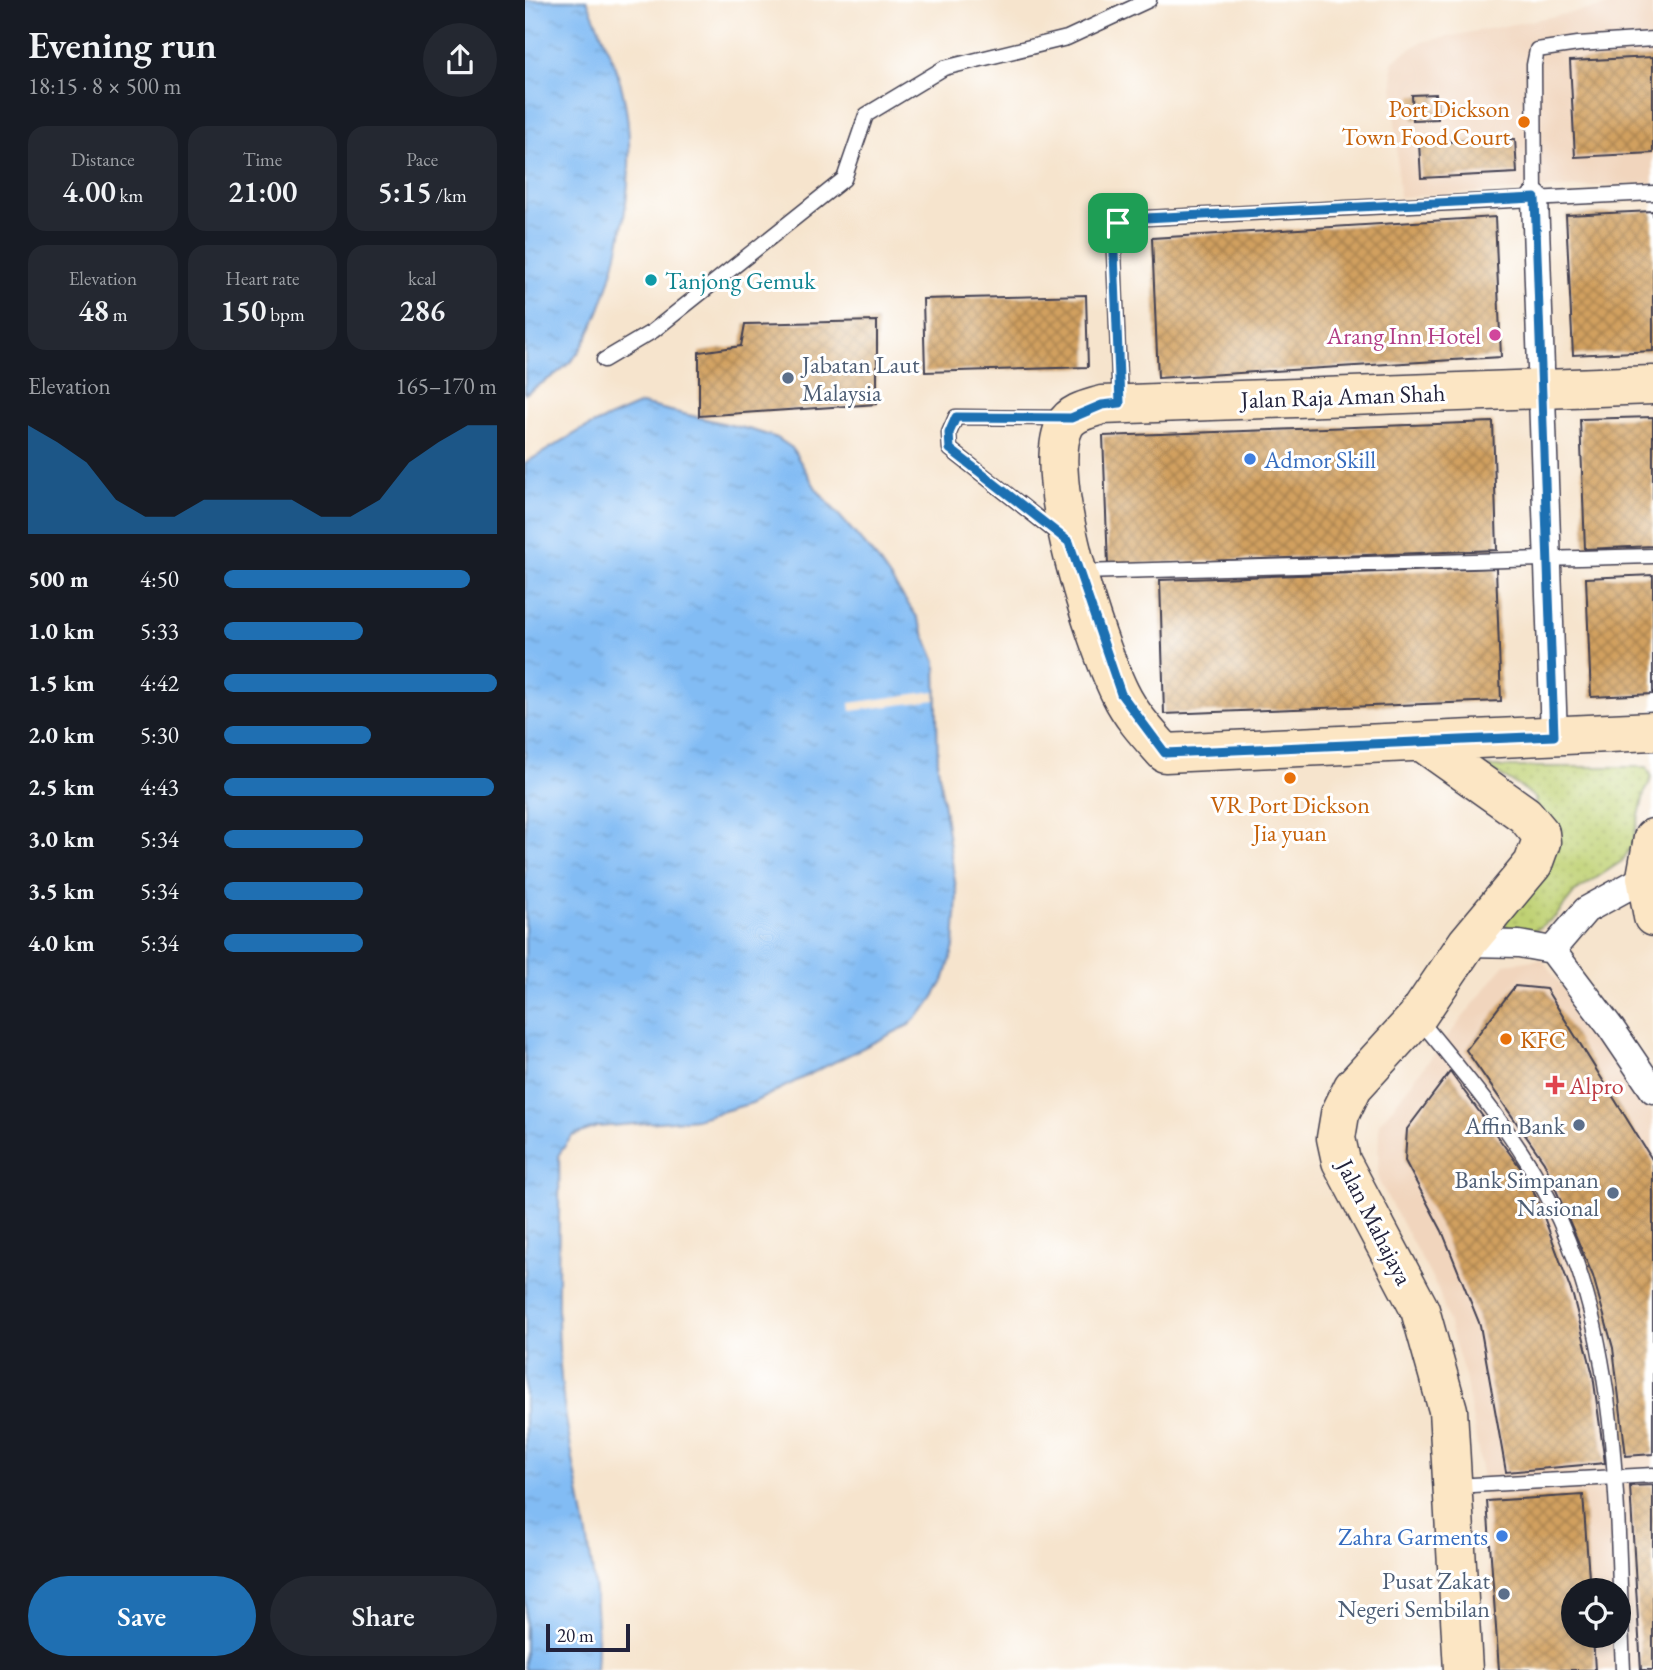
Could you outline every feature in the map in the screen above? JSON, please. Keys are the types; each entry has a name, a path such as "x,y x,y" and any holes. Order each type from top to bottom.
{"street":[{"path":"1535,198 1554,736"},
{"name":"Jalan Raja Aman Shah","path":"1065,434 1102,405 1120,403 1653,385"},
{"path":"1065,434 1059,501 1097,631 1121,694 1165,753 1653,731"},
{"name":"Jalan Mahajaya","path":"1422,742 1525,815 1540,833 1541,842 1532,864 1467,943 1417,1017 1353,1087 1340,1114 1336,1138 1341,1161 1420,1310 1448,1410 1463,1670"},
{"path":"1653,838 1646,877 1653,917"},
{"path":"1552,950 1586,910 1646,877"},
{"path":"1467,943 1520,944 1552,950 1611,1028 1653,1090"}],"lane":[{"path":"604,360 653,331 844,179 866,115 944,68 1067,38 1149,0"},
{"path":"1535,198 1534,65 1537,50 1578,44 1653,39"},
{"path":"1120,403 1113,228 1126,219 1653,192"},
{"path":"1065,434 956,417 949,433 950,449 1074,557 1548,559 1653,556"},
{"path":"1417,1017 1482,1095 1524,1156 1571,1247 1596,1332 1610,1409 1623,1670"},
{"path":"1452,1486 1653,1475"}],"shaded area":[{"name":"Port Dickson Town Food Court","path":"1638,0 1653,0 1653,183 1399,197 1392,61 1421,42"},
{"path":"1542,959 1653,1114 1653,1670 1494,1670 1483,1480 1465,1376 1438,1289 1378,1180 1379,1124 1505,964"}],"green space":[{"path":"1485,767 1647,767 1652,777 1644,794 1632,846 1622,861 1575,892 1555,917 1529,934 1508,931 1504,921 1536,799 1521,787"}],"water":[{"path":"525,0 587,0 619,78 627,119 629,152 628,186 616,256 595,320 577,355 557,374 525,394"},
{"path":"641,404 752,430 777,438 792,448 817,490 877,559 917,617 936,662 938,767 957,895 954,947 945,978 929,1005 909,1025 752,1103 696,1119 597,1127 572,1136 559,1154 560,1367 568,1432 592,1566 597,1634 596,1670 525,1670 525,463 583,429"}],"pier":[{"path":"935,691 936,700 851,711 850,703"}],"building":[{"path":"1653,57 1653,153 1575,157 1570,61"},
{"path":"1436,94 1438,119 1413,120 1412,95"},
{"path":"1515,139 1517,173 1421,178 1419,143"},
{"path":"1653,211 1653,351 1573,355 1566,215"},
{"path":"1495,217 1501,357 1158,378 1152,238"},
{"path":"1086,295 1088,367 925,372 923,299"},
{"name":"Jabatan Laut Malaysia","path":"877,321 877,404 699,416 699,352 741,346 745,324"},
{"path":"1653,417 1653,546 1585,549 1580,419"},
{"path":"1493,422 1497,550 1108,565 1103,436"},
{"path":"1496,568 1501,701 1164,714 1160,580"},
{"path":"1653,575 1653,694 1591,697 1586,578"},
{"path":"1515,986 1546,989 1653,1161 1653,1454 1626,1456 1613,1348 1593,1276 1544,1162 1466,1050"},
{"path":"1450,1072 1522,1170 1538,1201 1573,1296 1593,1375 1605,1463 1506,1472 1480,1325 1442,1231 1405,1161 1407,1129"},
{"path":"1653,1485 1653,1670 1641,1670 1630,1486"},
{"path":"1583,1495 1589,1578 1561,1578 1561,1648 1594,1648 1595,1670 1499,1670 1487,1501"}],"place":[{"name":"Port Dickson Town Food Court","path":"1524,122"},
{"name":"Tanjong Gemuk","path":"651,280"},
{"name":"Arang Inn Hotel","path":"1495,335"},
{"name":"Jabatan Laut Malaysia","path":"788,378"},
{"name":"Admor Skill","path":"1250,459"},
{"name":"VR Port Dickson Jia yuan","path":"1290,778"},
{"name":"KFC","path":"1506,1039"},
{"name":"Alpro","path":"1555,1085"},
{"name":"Affin Bank","path":"1579,1125"},
{"name":"Bank Simpanan Nasional","path":"1613,1193"},
{"name":"Zahra Garments","path":"1502,1536"},
{"name":"Pusat Zakat Negeri Sembilan","path":"1504,1594"}],"route":[{"path":"1535,198 1554,736 1165,753 1137,720 1121,694 1097,631 1069,542 950,449 949,433 956,417 1071,418 1082,411 1120,403 1113,228 1118,223 1140,217 1535,198"}]}
